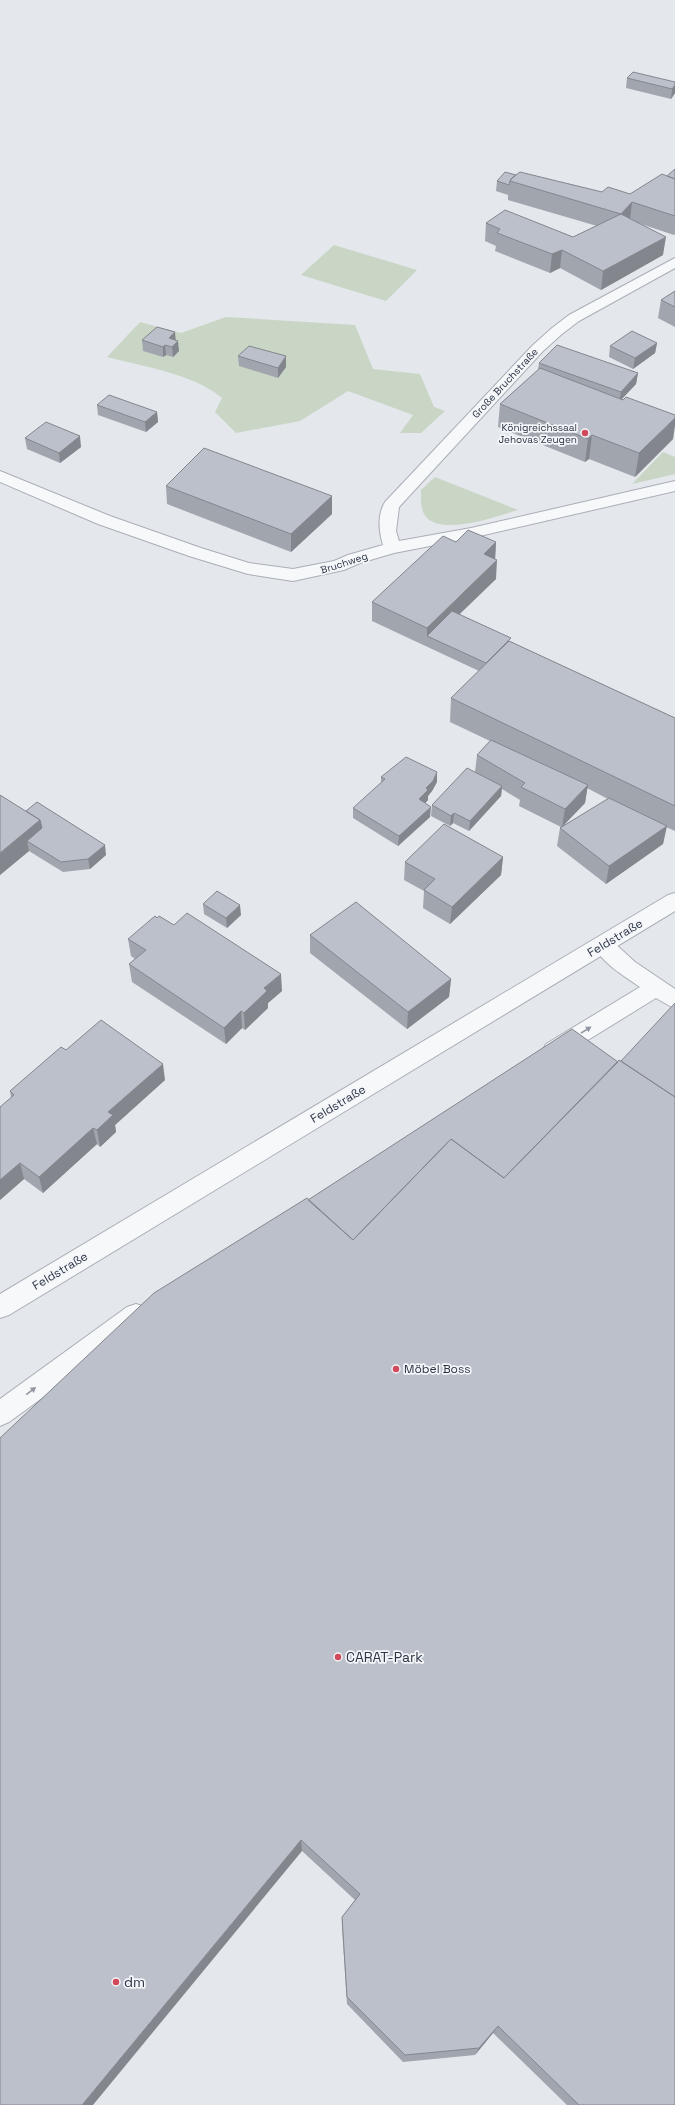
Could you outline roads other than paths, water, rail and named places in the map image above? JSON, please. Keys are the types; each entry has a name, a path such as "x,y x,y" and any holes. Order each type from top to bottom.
{"street":[{"name":"Große Bruchstraße","path":"393,548 387,531 392,506 538,348 574,318 675,262"},
{"name":"Bruchweg","path":"0,476 104,520 195,552 248,568 293,575 338,566 354,559 393,548 471,533 675,486"},
{"name":"Feldstraße","path":"0,1307 675,901"},
{"path":"603,945 628,968 675,1000"},
{"path":"539,1059 656,988"},
{"path":"0,1414 151,1304"}],"place":[{"name":"Königreichssaal Jehovas Zeugen","path":"585,433"},
{"name":"Möbel Boss","path":"396,1369"},
{"name":"CARAT-Park","path":"338,1657"},
{"name":"dm","path":"116,1982"}]}
